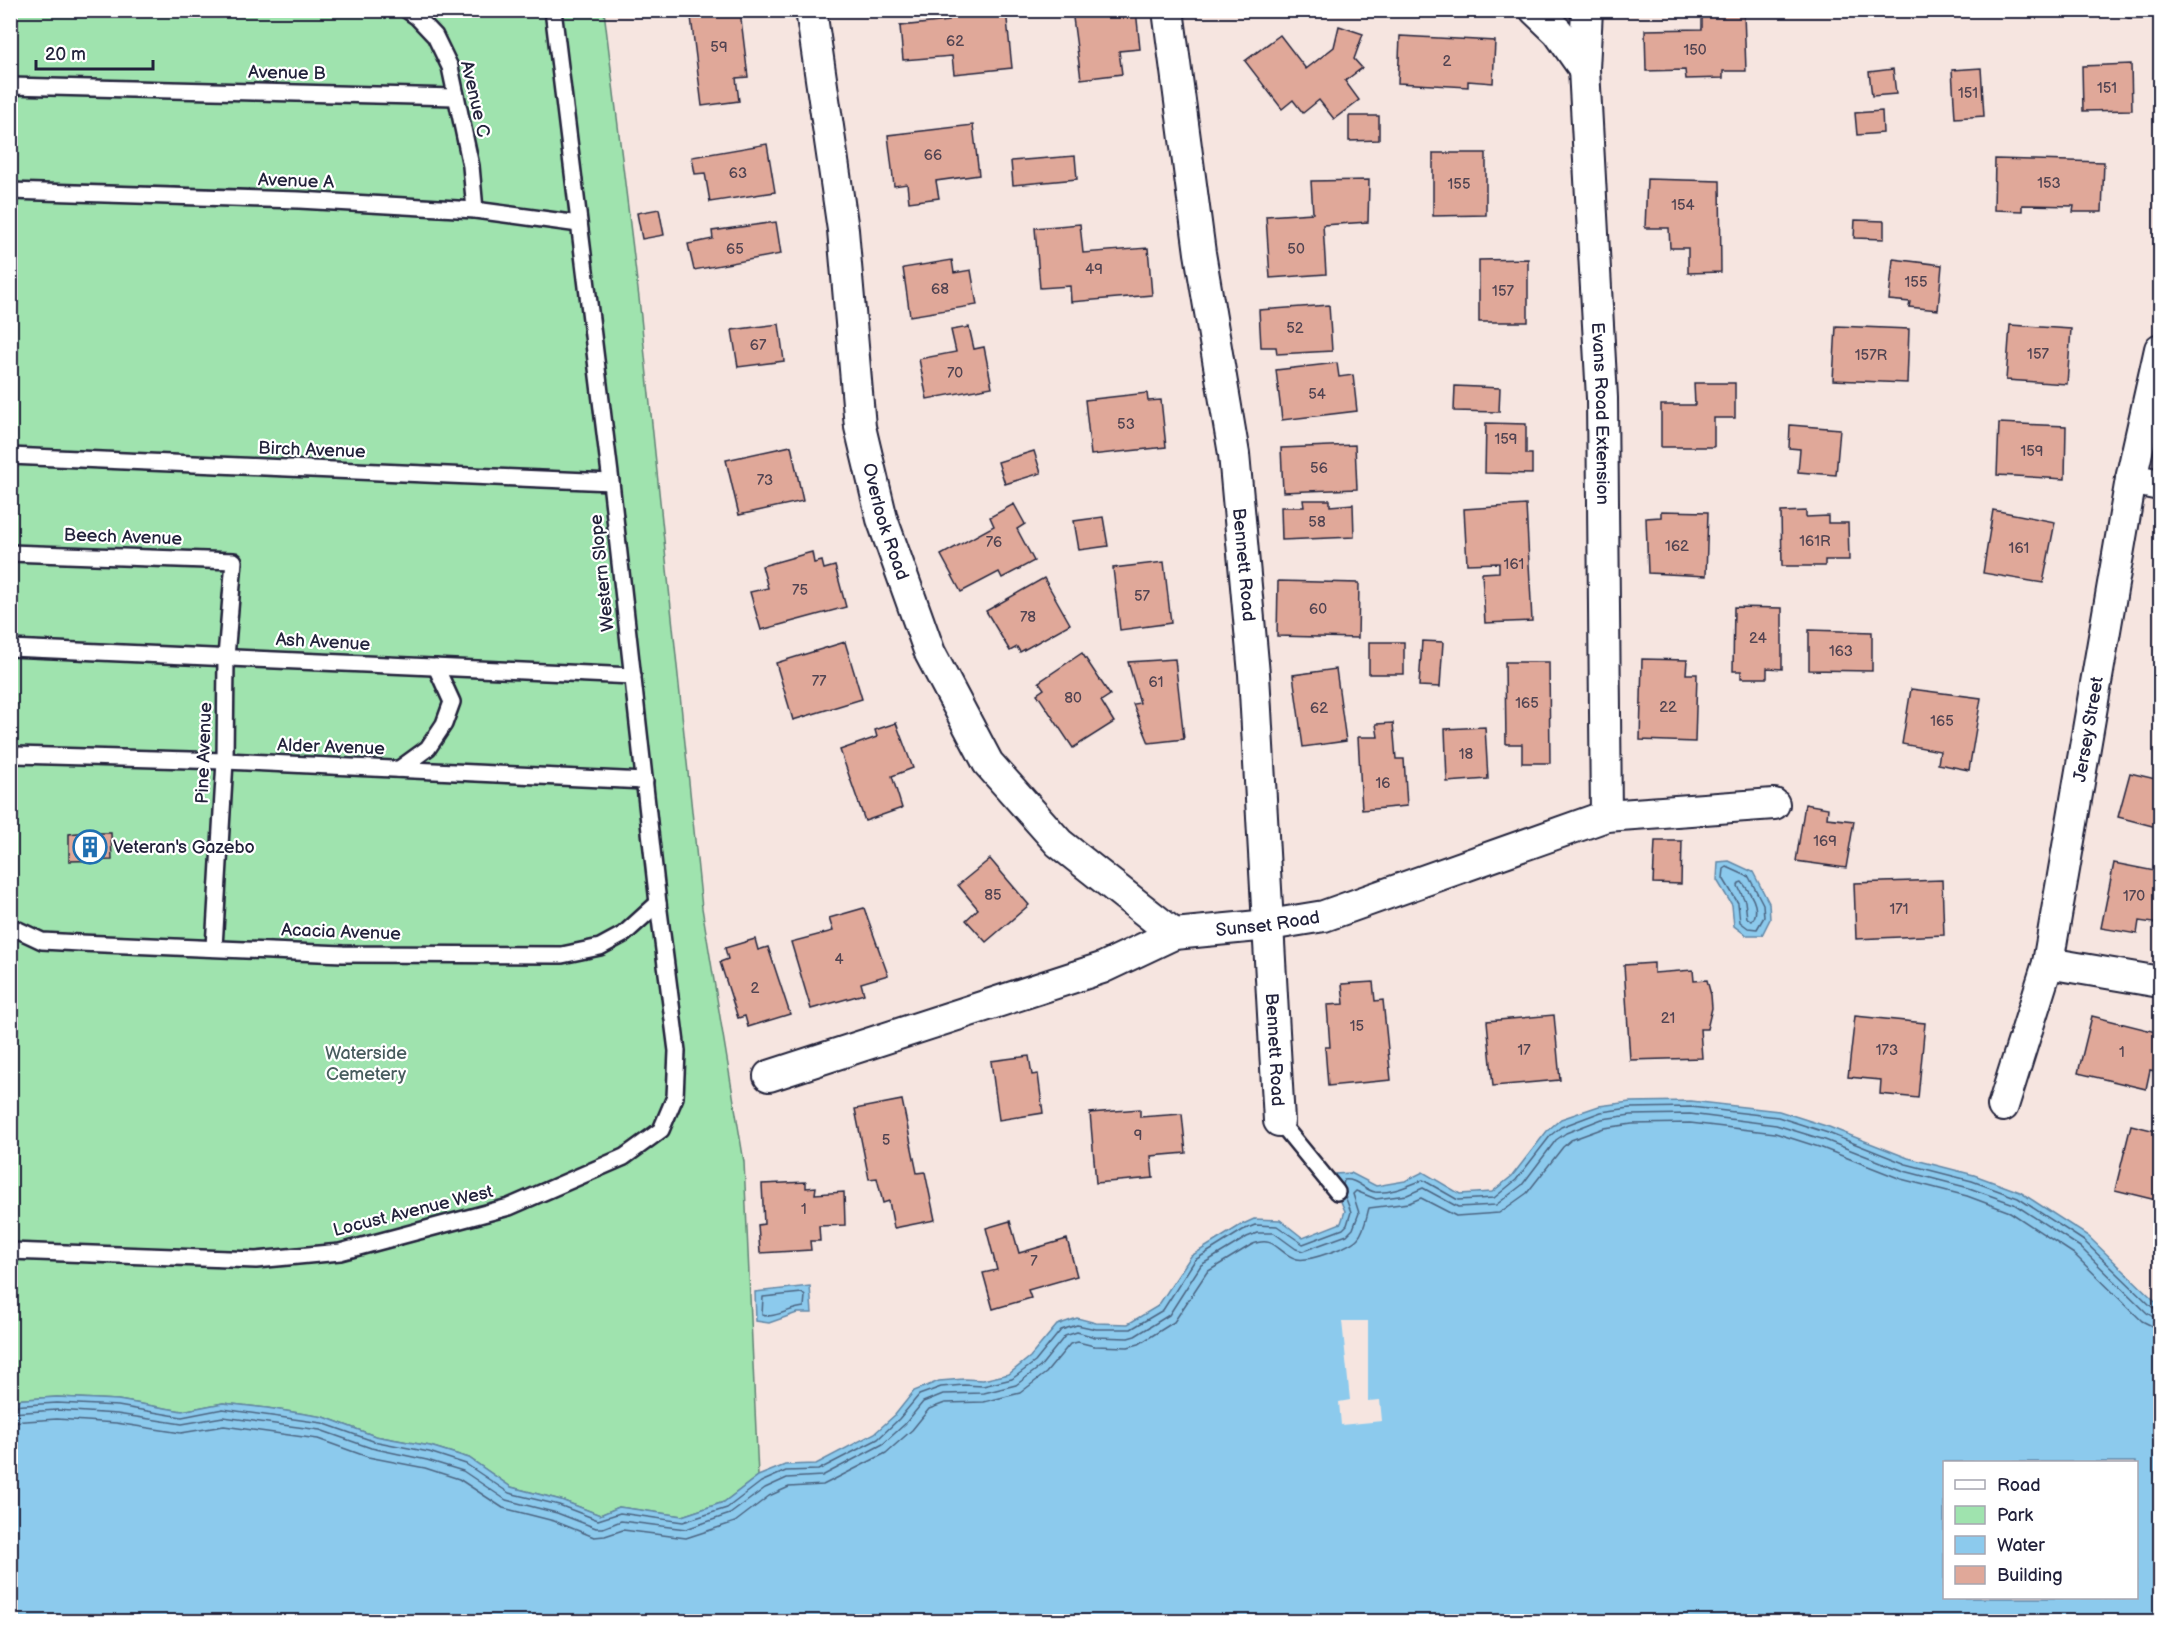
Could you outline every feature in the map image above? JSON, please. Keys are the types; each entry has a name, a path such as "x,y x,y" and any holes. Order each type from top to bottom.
{"street":[{"name":"Overlook Road","path":"811,10 843,230 860,427 882,519 930,653 988,763 1059,843 1174,934"},
{"name":"Bennett Road","path":"1168,10 1200,253 1234,454 1254,674 1279,1121"},
{"path":"1536,10 1558,32 1584,69"},
{"name":"Evans Road Extension","path":"1587,10 1584,69 1602,398 1606,816"},
{"name":"Jersey Street","path":"2003,1106 2048,963 2132,479 2160,349"},
{"path":"2132,479 2160,485"},
{"name":"Sunset Road","path":"769,1076 1102,968 1174,934 1269,925 1324,916 1606,816 1774,804"},
{"path":"2048,963 2160,982"}],"lane":[{"name":"Avenue C","path":"407,10 435,36 450,67 471,166 475,210"},
{"path":"541,10 556,37"},
{"name":"Western Slope","path":"553,10 677,1051 675,1097 662,1130"},
{"name":"Avenue B","path":"10,86 455,97"},
{"name":"Avenue A","path":"10,191 299,200 475,210 579,225"},
{"name":"Birch Avenue","path":"10,456 611,482"},
{"name":"Beech Avenue","path":"10,553 234,561"},
{"name":"Pine Avenue","path":"214,947 225,761 226,657 234,561"},
{"name":"Ash Avenue","path":"10,648 633,676"},
{"path":"399,769 428,748 444,724 452,702 436,667"},
{"name":"Alder Avenue","path":"12,754 225,761 645,781"},
{"name":"Acacia Avenue","path":"10,926 42,941 343,954 562,955 600,947 624,934 658,903"},
{"path":"1279,1121 1337,1192"},
{"name":"Locust Avenue West","path":"10,1251 256,1260 340,1252 509,1207 624,1157 662,1130"}],"green space":[{"name":"Waterside Cemetery","path":"11,11 604,11 639,298 702,908 744,1162 758,1476 724,1502 682,1516 619,1507 600,1515 561,1500 511,1487 469,1458 430,1446 375,1436 324,1417 223,1403 182,1411 118,1400 57,1397 11,1400"}],"water":[{"path":"1729,861 1753,872 1769,903 1770,919 1762,935 1746,935 1734,926 1732,905 1717,880 1718,862"},
{"path":"1691,1101 1779,1111 1829,1127 1908,1158 1974,1175 2020,1192 2088,1236 2160,1306 2160,1621 11,1622 11,1400 57,1397 118,1400 182,1411 223,1403 324,1417 375,1436 430,1446 469,1458 511,1487 561,1500 600,1515 619,1507 682,1516 724,1502 758,1476 785,1465 816,1464 875,1433 895,1415 914,1391 939,1381 983,1380 1009,1374 1030,1357 1057,1325 1077,1318 1096,1323 1128,1324 1158,1306 1191,1256 1254,1219 1280,1220 1303,1238 1341,1223 1345,1211 1337,1192 1335,1174 1351,1173 1376,1186 1405,1181 1423,1172 1460,1194 1492,1192 1512,1176 1547,1131 1561,1119 1599,1106 1630,1102"},
{"path":"810,1286 812,1313 797,1313 769,1323 756,1321 755,1292"}],"pier":[{"path":"1342,1321 1368,1321 1368,1401 1380,1400 1382,1421 1341,1425 1339,1402 1350,1400"}],"building":[{"path":"948,10 1006,10 1012,68 954,74 952,56 903,60 900,26 949,21"},
{"path":"1072,10 1136,10 1140,49 1119,51 1122,74 1081,79"},
{"path":"2127,10 2160,10 2160,18 2128,18"},
{"path":"740,11 748,77 736,78 739,101 702,106 691,17"},
{"path":"1744,13 1746,71 1723,71 1723,78 1686,79 1685,70 1646,71 1645,30 1702,29 1702,14"},
{"path":"1339,26 1363,34 1354,59 1362,68 1345,81 1359,100 1334,119 1319,100 1303,113 1293,100 1282,109 1245,61 1280,35 1306,69 1334,47"},
{"path":"1400,36 1495,41 1493,83 1468,81 1468,87 1398,83"},
{"path":"2131,64 2132,110 2083,111 2082,66"},
{"path":"1981,68 1984,116 1955,118 1952,70"},
{"path":"1893,69 1896,94 1872,96 1869,72"},
{"path":"1882,111 1883,133 1857,135 1855,113"},
{"path":"1349,116 1379,116 1379,140 1349,141"},
{"path":"973,125 979,175 936,181 939,198 909,202 907,184 894,186 888,135"},
{"path":"767,144 775,192 710,202 705,173 695,174 692,157"},
{"path":"1433,153 1486,153 1486,215 1433,216"},
{"path":"1075,156 1077,179 1013,185 1011,161"},
{"path":"1995,159 2104,162 2102,212 2073,212 2074,206 2022,205 2022,211 1994,210"},
{"path":"1647,179 1720,181 1721,272 1688,273 1688,248 1670,248 1669,228 1645,228"},
{"path":"1369,180 1368,222 1323,225 1326,274 1270,278 1266,216 1313,213 1311,181"},
{"path":"659,209 664,235 642,239 637,213"},
{"path":"1855,220 1884,221 1884,239 1854,238"},
{"path":"776,222 781,254 694,270 688,244 713,239 712,231"},
{"path":"1080,224 1083,253 1148,248 1152,295 1071,302 1070,286 1040,288 1035,228"},
{"path":"1528,259 1528,322 1479,322 1479,260"},
{"path":"1893,259 1942,265 1938,310 1909,307 1910,302 1889,300"},
{"path":"952,260 954,273 971,270 977,305 910,316 903,268"},
{"path":"1329,305 1332,351 1277,354 1276,347 1261,347 1259,310"},
{"path":"779,324 784,361 738,367 732,330"},
{"path":"2010,325 2071,329 2067,384 2006,380"},
{"path":"1836,326 1909,329 1907,383 1833,380"},
{"path":"969,327 974,349 984,347 992,387 927,399 919,359 956,352 951,330"},
{"path":"1337,363 1339,377 1353,375 1357,411 1282,420 1276,370"},
{"path":"1694,383 1735,383 1735,418 1714,418 1714,447 1661,447 1661,405 1695,405"},
{"path":"1455,386 1500,388 1499,412 1454,411"},
{"path":"1147,393 1148,401 1161,400 1166,447 1091,455 1085,400"},
{"path":"1486,423 1526,424 1526,454 1532,454 1532,474 1485,473"},
{"path":"1999,423 2066,426 2065,479 1997,475"},
{"path":"1790,425 1840,429 1836,475 1798,472 1800,449 1789,448"},
{"path":"1355,445 1357,489 1283,492 1281,448"},
{"path":"791,446 803,501 739,515 726,460"},
{"path":"1034,451 1041,473 1005,484 998,462"},
{"path":"1303,500 1330,500 1330,506 1353,504 1354,537 1282,540 1281,507 1304,507"},
{"path":"1014,504 1025,524 1017,529 1034,561 1002,578 999,572 961,592 941,555 994,526 990,517"},
{"path":"1526,505 1532,621 1485,623 1482,573 1499,572 1499,563 1467,564 1464,509"},
{"path":"1993,510 2055,522 2043,583 1983,573"},
{"path":"1661,511 1708,512 1706,576 1648,573 1646,518 1661,517"},
{"path":"1806,511 1806,517 1828,516 1828,523 1848,523 1849,560 1825,560 1825,566 1782,566 1781,512"},
{"path":"1103,517 1108,546 1079,550 1074,521"},
{"path":"812,552 814,563 822,561 824,569 835,566 846,607 761,630 750,592 768,588 762,566"},
{"path":"1164,562 1171,623 1120,630 1113,568"},
{"path":"1044,578 1070,624 1020,652 1017,647 1010,651 986,611"},
{"path":"1278,581 1359,583 1358,638 1277,636"},
{"path":"1734,607 1782,608 1782,669 1767,668 1767,678 1741,678 1741,671 1733,671"},
{"path":"1809,630 1872,632 1872,671 1809,670"},
{"path":"1422,641 1443,642 1440,687 1419,686"},
{"path":"845,642 862,699 793,720 776,663"},
{"path":"1369,642 1404,642 1404,674 1369,674"},
{"path":"1082,653 1110,695 1101,701 1114,722 1073,748 1037,694 1044,689 1039,682"},
{"path":"1175,659 1184,739 1149,743 1133,704 1140,703 1128,662"},
{"path":"1642,659 1687,660 1686,674 1697,674 1695,742 1640,740"},
{"path":"1505,662 1549,662 1550,763 1522,763 1522,744 1506,744"},
{"path":"1336,669 1346,741 1303,747 1293,675"},
{"path":"1911,689 1981,698 1969,770 1938,764 1940,751 1902,744"},
{"path":"896,723 913,768 892,776 902,808 865,821 840,750 877,737 875,730"},
{"path":"1393,723 1396,759 1404,759 1407,806 1362,810 1358,737 1378,737 1376,724"},
{"path":"1485,727 1488,779 1447,782 1445,729"},
{"path":"2130,773 2160,780 2160,828 2118,817"},
{"path":"1805,804 1828,808 1827,818 1854,821 1846,868 1796,861"},
{"name":"Veteran's Gazebo","path":"111,833 112,860 69,861 69,834"},
{"path":"1655,841 1682,841 1681,884 1653,883"},
{"path":"990,859 1029,905 986,942 966,920 978,909 958,885"},
{"path":"2114,863 2160,872 2160,924 2139,921 2137,934 2101,928"},
{"path":"1942,880 1944,935 1856,939 1854,883"},
{"path":"864,908 888,975 861,983 864,994 811,1009 791,942 833,931 829,918"},
{"path":"755,939 758,950 768,947 790,1014 748,1027 745,1016 738,1018 720,962 728,959 725,948"},
{"path":"1654,963 1654,973 1693,970 1694,981 1707,980 1712,1008 1707,1029 1700,1029 1702,1058 1630,1060 1624,965"},
{"path":"1373,982 1375,1001 1383,1000 1391,1080 1328,1086 1325,1047 1330,1047 1327,1005 1344,1004 1342,984"},
{"path":"1554,1015 1560,1080 1493,1086 1487,1021"},
{"path":"1855,1016 1925,1023 1918,1098 1880,1094 1881,1080 1848,1077"},
{"path":"2092,1016 2160,1033 2160,1072 2150,1070 2146,1089 2078,1073"},
{"path":"1029,1056 1032,1075 1038,1074 1043,1113 999,1120 991,1061"},
{"path":"902,1100 917,1173 925,1172 935,1220 894,1228 889,1201 883,1203 877,1178 869,1179 855,1109"},
{"path":"1140,1109 1140,1117 1182,1114 1186,1153 1151,1156 1153,1178 1096,1183 1090,1113"},
{"path":"2131,1125 2160,1132 2160,1201 2115,1190"},
{"path":"806,1182 806,1188 816,1187 815,1194 844,1192 845,1225 819,1226 820,1241 810,1241 811,1250 760,1253 758,1225 764,1224 762,1184"},
{"path":"1010,1221 1019,1253 1067,1239 1077,1276 1028,1290 1031,1298 993,1309 983,1273 997,1270 986,1228"}],"place":[{"name":"Veteran's Gazebo","path":"90,847"}]}
